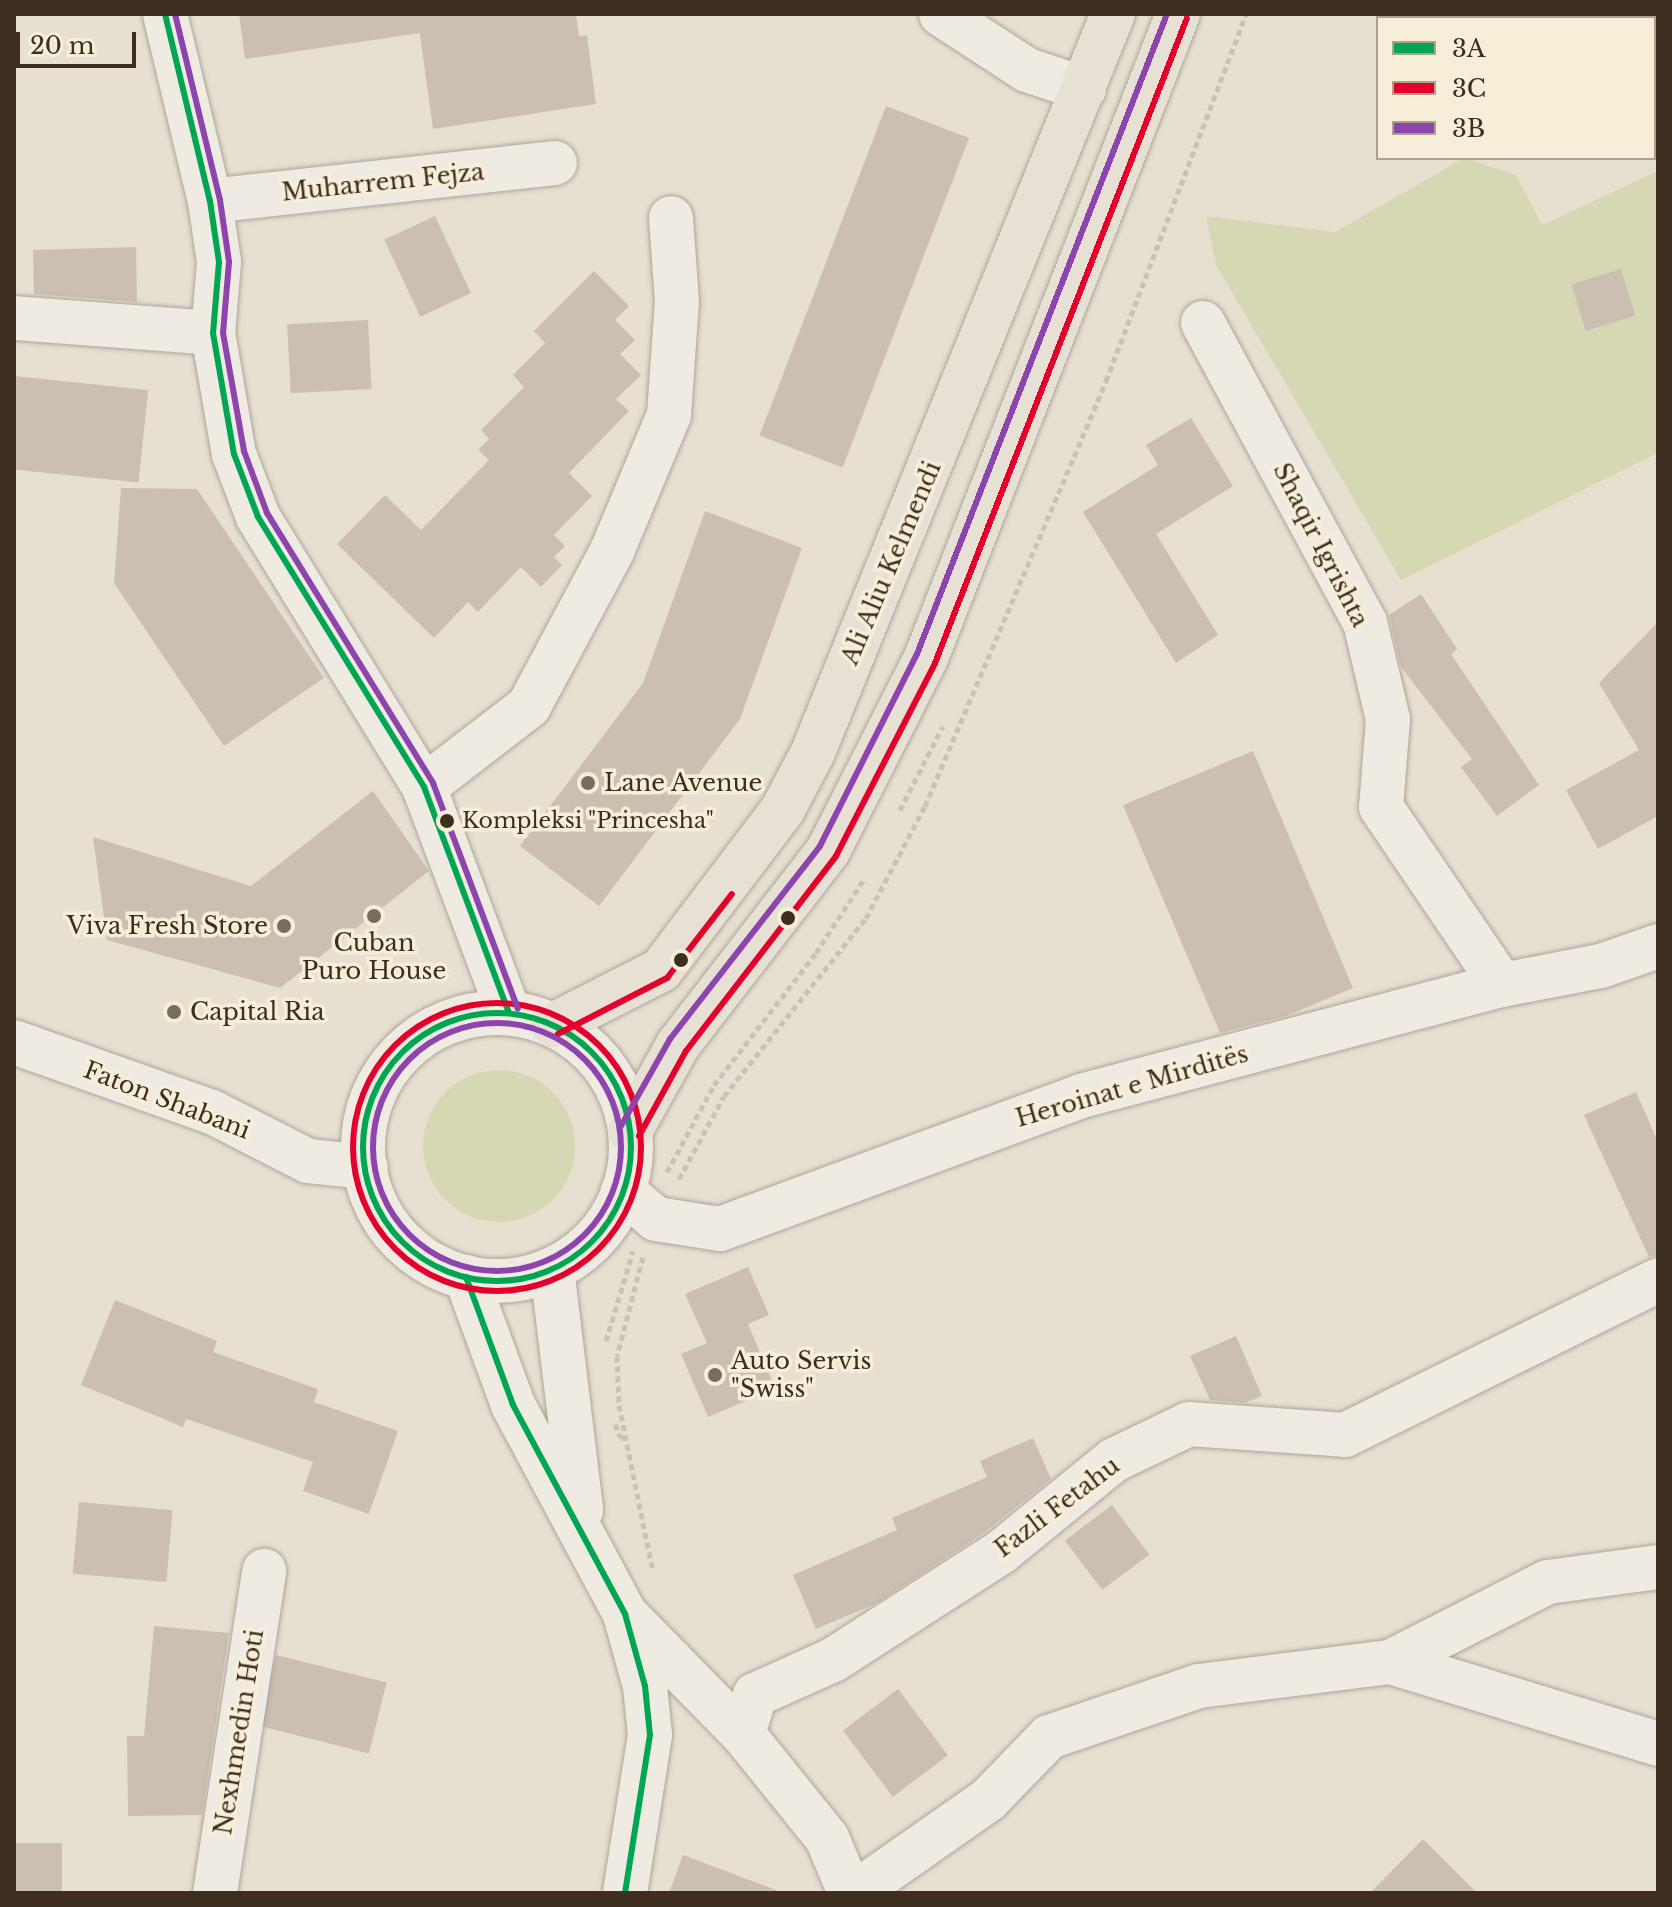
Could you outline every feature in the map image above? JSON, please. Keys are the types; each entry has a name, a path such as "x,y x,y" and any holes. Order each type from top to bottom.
{"main road":[{"name":"Ali Aliu Kelmendi","path":"553,1025 661,970 783,809 813,752 1113,14"},
{"path":"630,1131 678,1045 828,851 926,658 1178,14"}],"street":[{"path":"165,14 210,201 219,262 213,333 234,454 258,517 424,787 509,1013"},
{"path":"941,14 1027,70 1084,89"},
{"name":"Muharrem Fejza","path":"210,201 555,163"},
{"path":"424,787 529,706 612,551 669,415 677,302 671,218"},
{"path":"14,318 213,333"},
{"name":"Shaqir Igrishta","path":"1203,323 1365,622 1388,719 1381,807 1502,985"},
{"name":"Heroinat e Mirditës","path":"656,1219 720,1229 1081,1096 1502,985 1601,966 1658,946"},
{"path":"509,1013 553,1025 586,1047 610,1074 630,1131 623,1191 600,1233 552,1269 516,1279 466,1277 404,1243 375,1201 366,1167 369,1108 399,1055 449,1021 509,1013"},
{"name":"Faton Shabani","path":"14,1042 212,1112 308,1161 366,1167"},
{"path":"623,1191 656,1219"},
{"path":"552,1269 584,1528"},
{"path":"466,1277 513,1405 556,1491 827,1838 853,1893 988,1800 1049,1737 1199,1686 1390,1662 1548,1582 1658,1567"},
{"name":"Fazli Fetahu","path":"743,1734 755,1695 833,1660 1001,1552 1114,1460 1189,1424 1345,1435 1658,1280"},
{"name":"Nexhmedin Hoti","path":"215,1893 264,1571"},
{"path":"625,1893 650,1735 640,1600"},
{"path":"1390,1662 1658,1744"}],"path":[{"path":"640,1600 619,1405 617,1356 656,1219 724,1096 866,918 925,806 1106,381 1246,14"}],"green space":[{"path":"1461,160 1470,160 1516,175 1542,225 1658,171 1658,453 1401,580 1216,265 1206,216 1335,232"},
{"path":"499,1070 528,1076 552,1093 569,1117 575,1146 569,1175 552,1199 528,1216 499,1222 470,1216 446,1199 429,1175 423,1146 429,1117 446,1093 470,1076"}],"building":[{"path":"239,14 576,14 579,36 587,35 596,104 433,129 420,33 245,59"},
{"path":"886,106 969,138 843,467 759,436"},
{"path":"435,216 471,293 420,317 384,240"},
{"path":"136,247 137,302 34,294 33,250"},
{"path":"1621,269 1635,316 1586,331 1571,284"},
{"path":"594,271 629,306 615,320 635,340 620,354 641,375 616,399 629,411 569,473 592,496 554,535 565,546 554,557 562,565 541,587 521,567 478,612 468,602 434,638 337,544 385,495 421,530 489,460 478,450 489,439 481,430 524,387 513,375 545,343 534,331"},
{"path":"368,320 372,389 291,393 287,324"},
{"path":"14,376 148,390 139,483 14,470"},
{"path":"1191,418 1233,486 1156,534 1218,635 1176,663 1083,512 1158,465 1146,445"},
{"path":"121,488 197,489 324,678 224,746 114,583"},
{"path":"705,511 802,548 740,719 599,906 520,846 643,683"},
{"path":"1421,594 1457,649 1451,654 1539,785 1497,816 1461,767 1472,759 1401,667 1389,615"},
{"path":"1658,622 1658,816 1598,849 1566,790 1639,750 1599,683"},
{"path":"1253,751 1353,988 1286,1016 1220,1033 1123,805"},
{"path":"373,791 429,871 280,988 107,940 93,837 251,886"},
{"path":"1636,1092 1658,1142 1658,1255 1649,1257 1584,1115"},
{"path":"748,1267 769,1315 748,1324 775,1388 708,1417 681,1354 707,1343 685,1294"},
{"path":"115,1300 217,1341 213,1352 318,1389 314,1402 398,1431 369,1514 303,1491 313,1462 186,1419 183,1427 81,1385"},
{"path":"1236,1336 1262,1396 1245,1403 1210,1400 1190,1356"},
{"path":"1033,1438 1051,1479 984,1533 875,1604 816,1629 793,1575 897,1530 892,1518 987,1477 980,1461"},
{"path":"79,1502 173,1510 166,1582 73,1574"},
{"path":"1112,1505 1149,1555 1102,1590 1065,1541"},
{"path":"154,1626 229,1633 202,1815 128,1816 127,1736 144,1736"},
{"path":"276,1655 387,1683 369,1753 258,1726"},
{"path":"898,1689 948,1755 893,1797 843,1731"},
{"path":"1423,1839 1477,1893 1370,1893"},
{"path":"14,1843 62,1843 62,1893 14,1893"},
{"path":"683,1855 776,1890 775,1893 669,1893"}],"transit line":[{"name":"3A","path":"165,14 210,201 219,262 213,333 234,454 258,517 424,787 509,1013"},
{"name":"3B","path":"175,14 220,200 229,262 223,333 244,451 267,513 433,783 518,1009"},
{"name":"3B","path":"621,1126 670,1039 820,846 917,654 1167,14"},
{"name":"3C","path":"639,1136 686,1051 836,856 935,663 1187,18"},
{"name":"3C","path":"558,1034 667,978 732,894"},
{"name":"3C","path":"497,1003 525,1006 565,1020 588,1036 608,1056 630,1092 638,1119 641,1147 638,1175 624,1215 608,1238 588,1258 552,1280 525,1288 497,1291 469,1288 429,1274 406,1258 386,1238 364,1202 356,1175 353,1147 356,1119 370,1079 386,1056 406,1036 442,1014 469,1006 497,1003"},
{"name":"3A","path":"497,1013 536,1019 560,1029 582,1044 600,1062 615,1084 625,1108 631,1147 625,1186 615,1210 600,1232 582,1250 560,1265 536,1275 497,1281 458,1275 434,1265 412,1250 394,1232 379,1210 369,1186 363,1147 369,1108 379,1084 394,1062 412,1044 434,1029 458,1019 497,1013"},
{"name":"3B","path":"497,1023 544,1033 566,1044 584,1060 600,1078 611,1100 621,1147 611,1194 600,1216 584,1234 566,1250 544,1261 497,1271 450,1261 428,1250 410,1234 394,1216 383,1194 373,1147 383,1100 394,1078 410,1060 428,1044 450,1033 497,1023"},
{"name":"3A","path":"466,1277 513,1405 625,1614 645,1686 650,1735 625,1893"}],"place":[{"name":"Lane Avenue","path":"588,783"},
{"name":"Kompleksi \"Princesha\"","path":"447,821"},
{"name":"Cuban Puro House","path":"374,916"},
{"name":"Viva Fresh Store","path":"284,926"},
{"name":"Capital Ria","path":"174,1012"},
{"name":"Auto Servis \"Swiss\"","path":"715,1375"}]}
